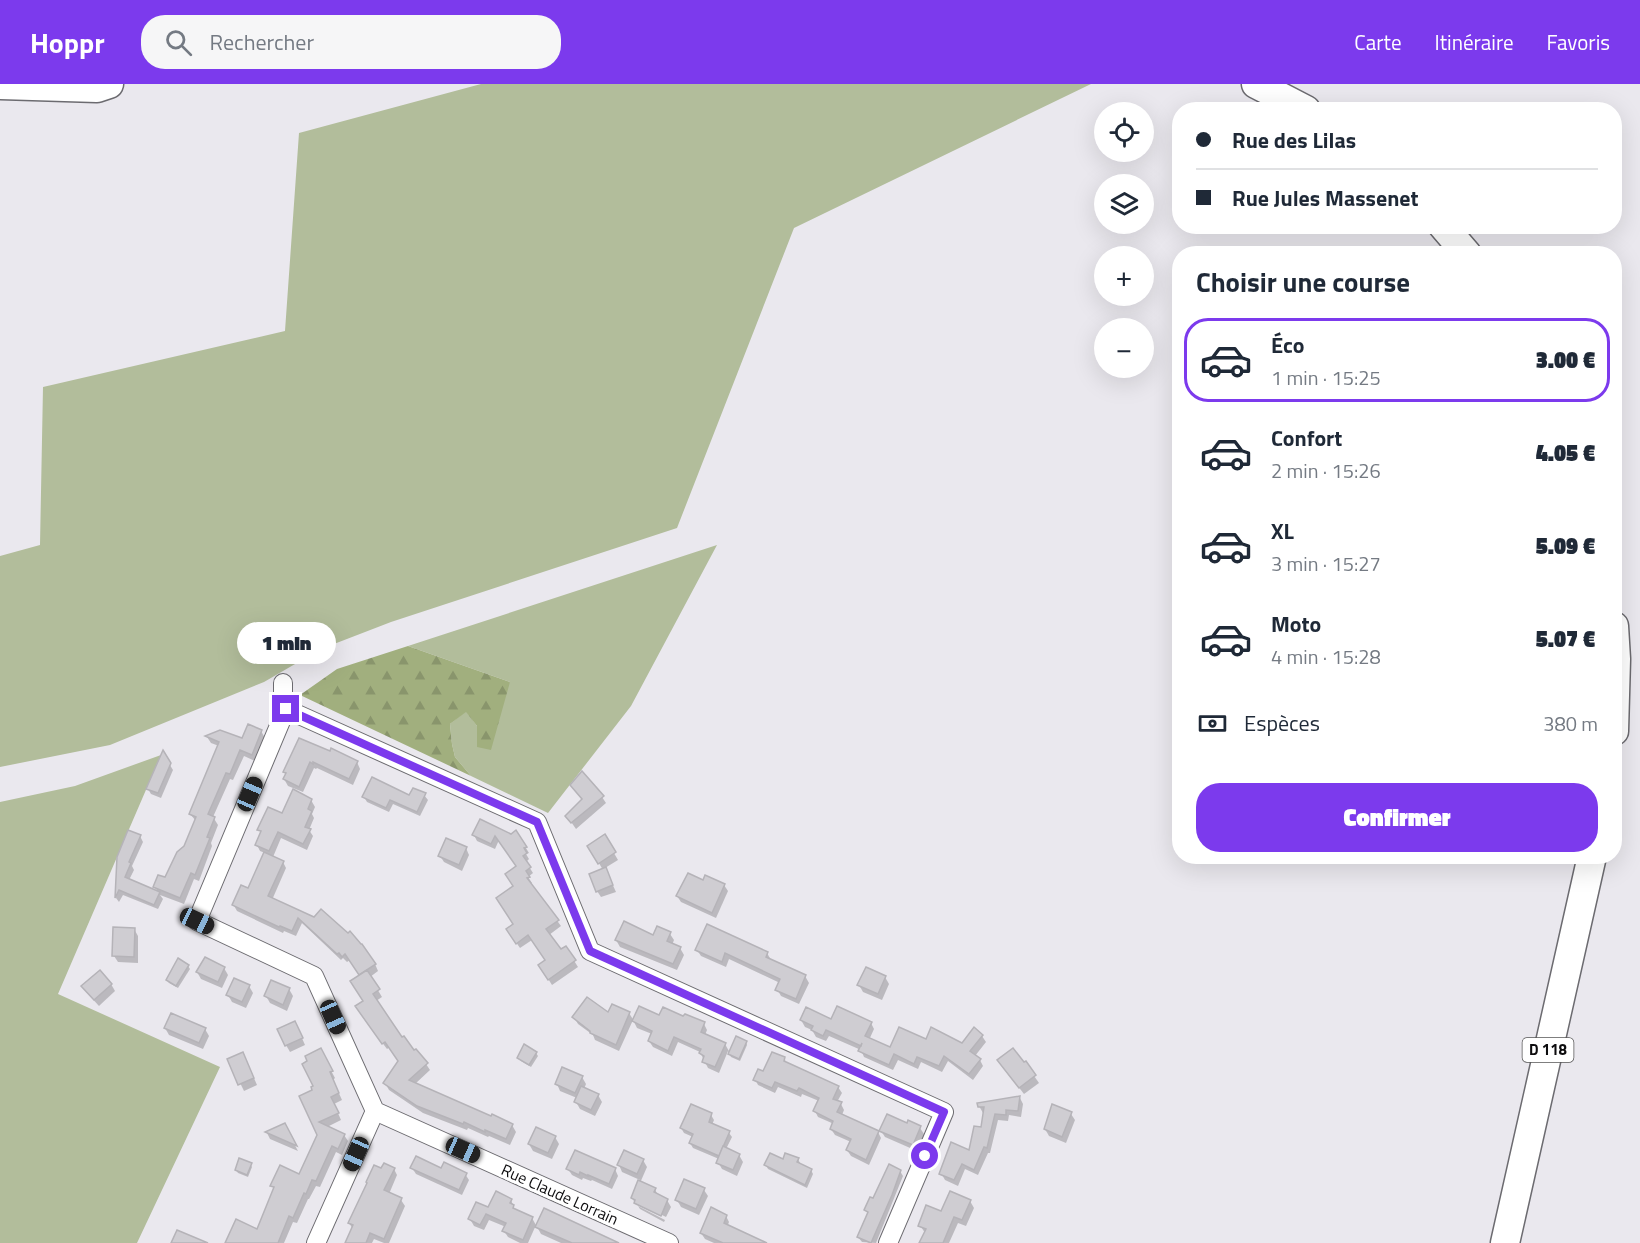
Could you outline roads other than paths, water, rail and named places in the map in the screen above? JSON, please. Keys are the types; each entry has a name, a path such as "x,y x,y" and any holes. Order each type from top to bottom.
{"main road":[{"path":"0,85 97,88 109,84"},
{"path":"1256,84 1291,102"},
{"path":"1450,234 1460,246"},
{"name":"D 118","path":"1505,1243 1590,864"}],"street":[{"path":"282,683 286,709 197,921 314,976 375,1111 316,1243"},
{"path":"286,709 537,822 590,951 944,1112 888,1243"},
{"name":"Rue Claude Lorrain","path":"375,1111 669,1243"}]}
